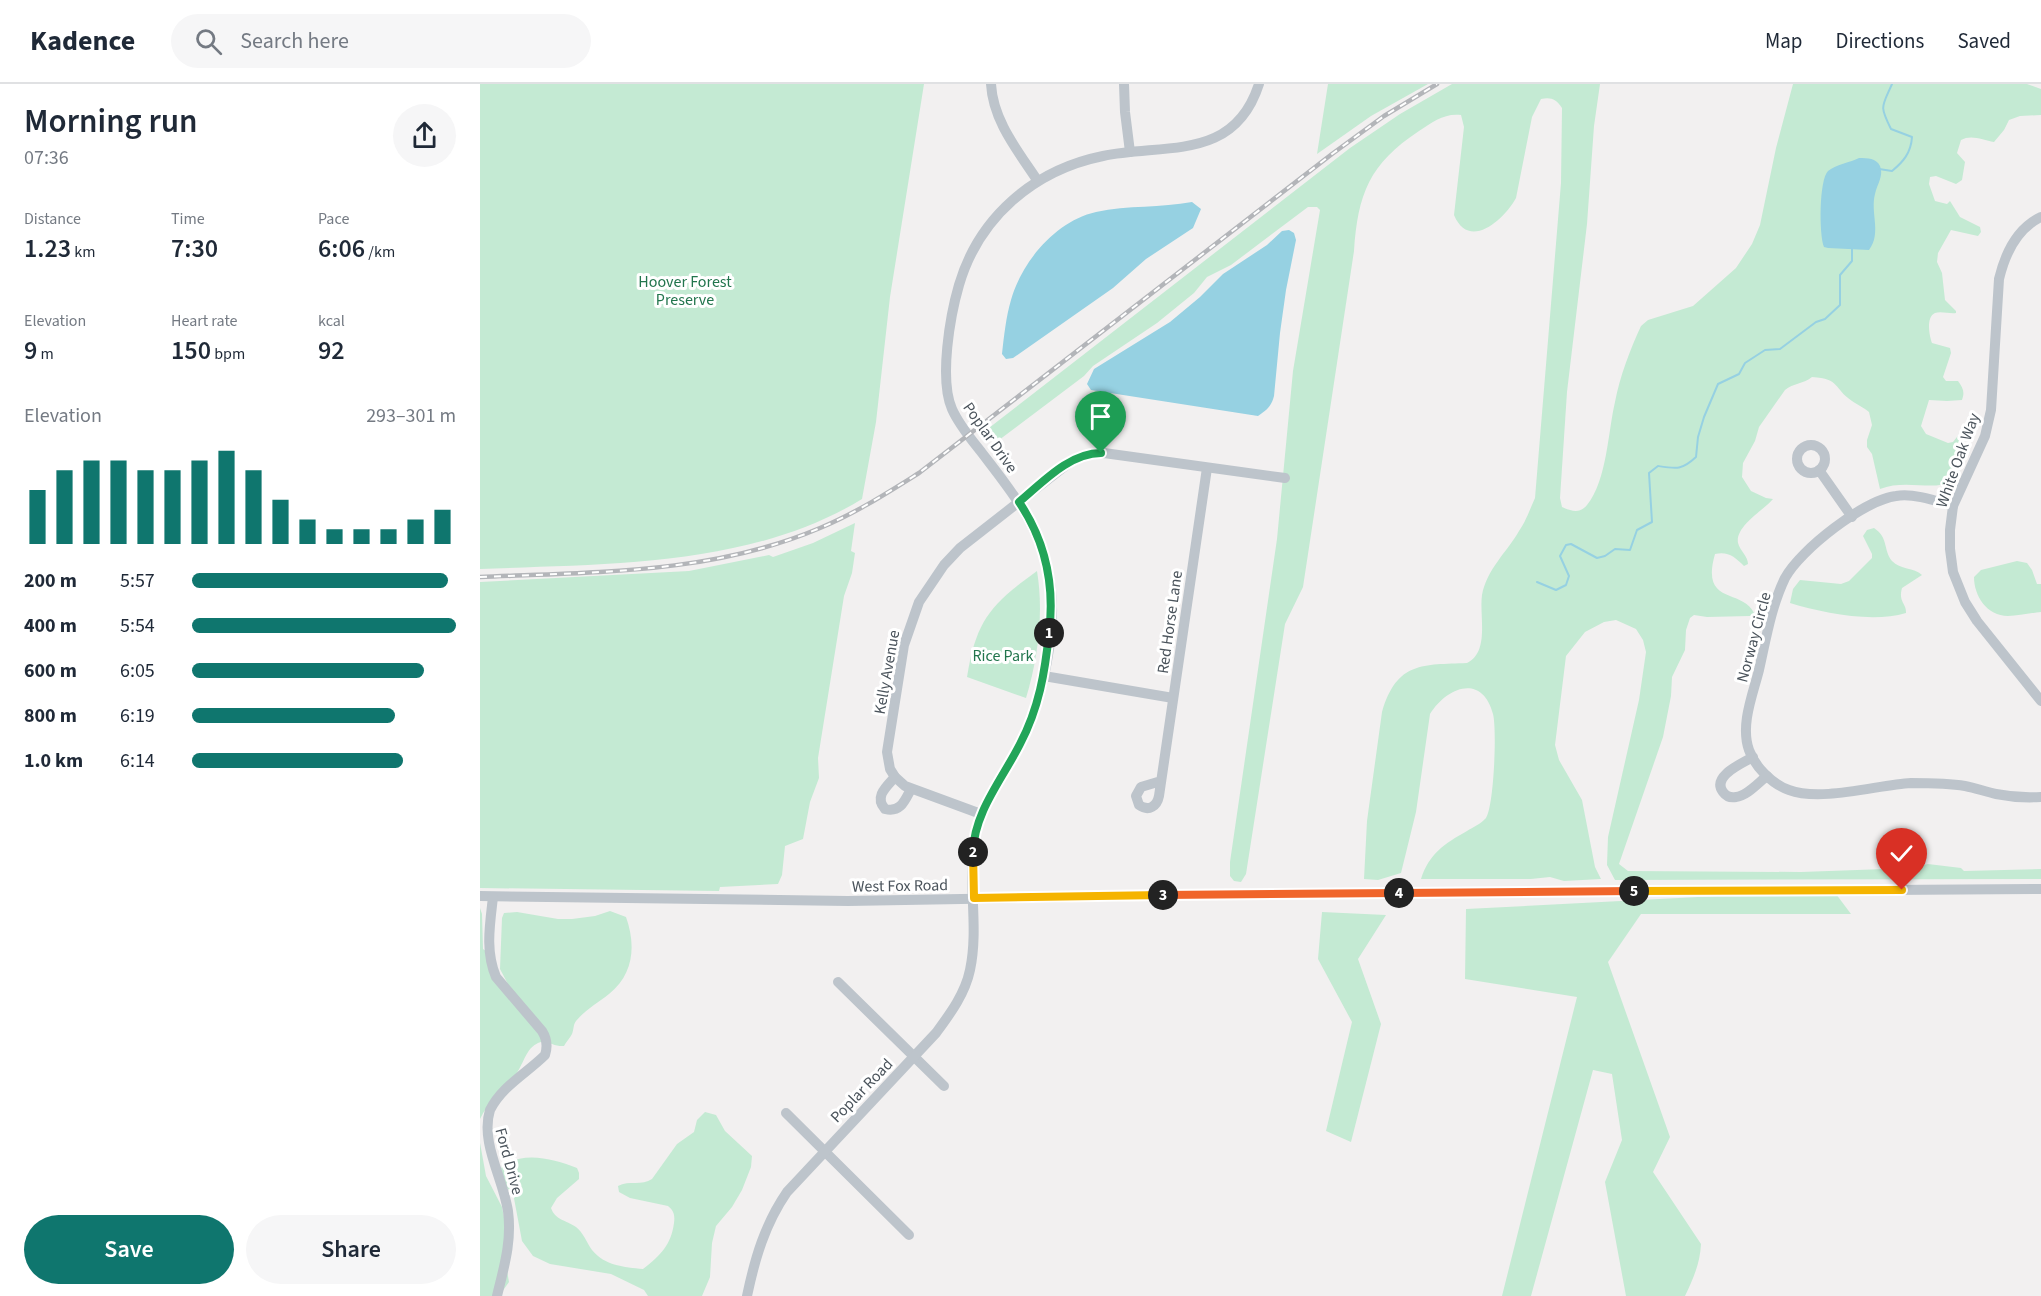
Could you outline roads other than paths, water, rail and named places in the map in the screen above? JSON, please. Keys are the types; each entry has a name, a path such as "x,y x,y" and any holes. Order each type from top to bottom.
{"street":[{"path":"991,84 997,110 1006,133 1037,180"},
{"path":"1124,84 1130,152"},
{"name":"Poplar Drive","path":"974,898 973,846 981,814 1029,724 1044,676 1051,618 1049,576 1039,539 1019,502 958,422 947,393 945,369 958,288 970,255 985,231 1003,207 1037,180 1064,167 1089,159 1130,152 1184,148 1215,138 1240,120 1250,106 1258,84"},
{"name":"White Oak Way","path":"2041,217 2014,241 2003,262 1999,279 1991,410 1985,436 1953,506 1950,530 1953,572 1962,597 1977,621 2041,700"},
{"name":"Kelly Avenue","path":"895,777 890,769 888,752 904,645 919,602 935,576 960,548 1065,466 1080,456 1104,453 1285,478"},
{"name":"Red Horse Lane","path":"1161,781 1207,468"},
{"path":"1819,470 1852,517"},
{"name":"Norway Circle","path":"1953,506 1924,498 1896,496 1872,504 1820,539 1801,556 1786,577 1774,604 1746,728 1749,750 1767,776 1789,790 1810,795 1909,783 1938,783 2025,798 2041,797"},
{"path":"1044,676 1173,698"},
{"path":"1753,757 1724,776 1721,784 1723,792 1730,797 1738,797 1767,776"},
{"path":"911,789 900,808 896,810 885,809 880,802 885,789 895,777 911,789 981,814"},
{"name":"West Fox Road","path":"480,896 793,901 1250,894 2041,889"},
{"name":"Ford Drive","path":"493,897 489,942 492,968 496,977 542,1031 547,1048 545,1055 501,1094 490,1110 485,1126 487,1145 508,1208 507,1256 497,1296"},
{"name":"Poplar Road","path":"747,1296 758,1250 773,1212 787,1192 936,1033 956,1004 969,972 974,937 974,898"},
{"path":"838,982 944,1086"},
{"path":"786,1113 909,1235"}],"water":[{"path":"1859,158 1874,160 1881,170 1874,201 1875,237 1873,243 1869,250 1824,247 1821,208 1825,176 1831,169"},
{"path":"1192,202 1201,209 1193,228 1146,259 1113,288 1013,358 1006,359 1002,354 1004,333 1016,285 1032,257 1054,234 1067,224 1096,212"},
{"path":"1289,230 1294,233 1296,240 1286,290 1274,396 1270,406 1264,412 1258,416 1091,390 1087,384 1094,369 1170,322 1223,274 1267,245 1282,231"}],"waterway":[{"path":"1879,169 1892,171 1900,164 1906,157 1912,137 1891,129 1883,110 1892,84"},
{"path":"1537,582 1556,590 1566,585 1569,576 1560,556 1566,545 1571,544 1597,558 1615,549 1630,550 1637,530 1652,522 1649,473 1658,466 1675,468 1683,466 1696,457 1698,437 1704,417 1718,384 1739,374 1745,363 1765,350 1780,349 1816,322 1825,319 1840,305 1840,275 1852,261 1852,249"}],"railway":[{"path":"480,577 610,571 695,562 779,543 846,516 919,473 1332,154 1384,116 1437,84"}],"park label":[{"name":"Hoover Forest Preserve","path":"685,290"},
{"name":"Rice Park","path":"1003,655"}]}
